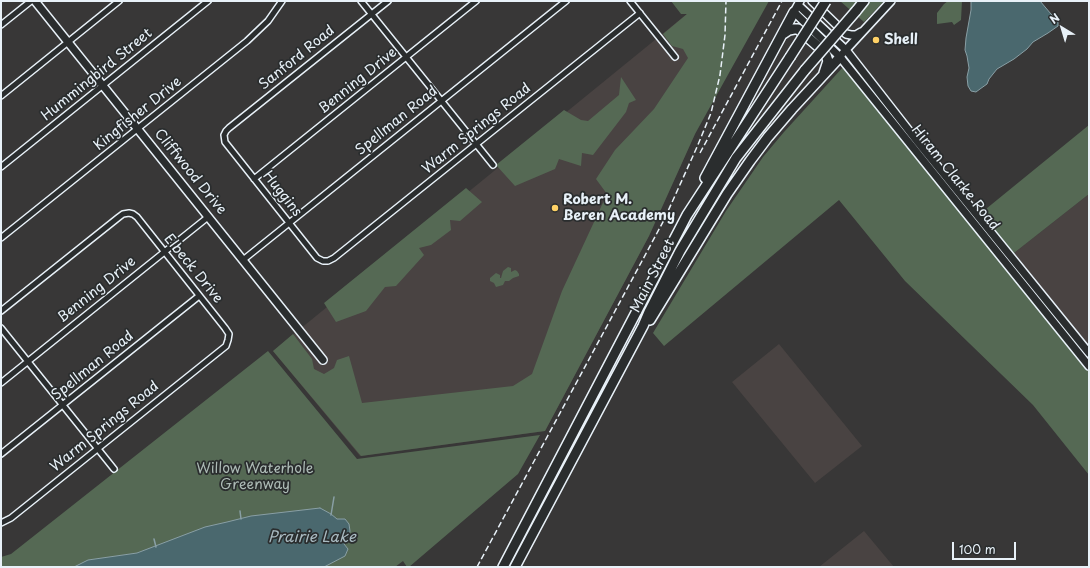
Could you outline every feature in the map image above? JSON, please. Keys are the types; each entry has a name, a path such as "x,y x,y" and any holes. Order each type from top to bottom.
{"highway":[{"name":"Main Street","path":"503,567 681,226 826,1"},
{"name":"Main Street","path":"515,567 643,326 680,250 736,158 805,70 864,1"},
{"path":"681,226 695,196 798,6"},
{"path":"783,34 794,29 798,29 821,49 828,61 824,74"},
{"path":"643,326 652,319 750,160 787,114 843,54"}],"main road":[{"name":"Cliffwood Drive","path":"36,1 323,360"},
{"path":"812,1 849,35 859,34 867,27"},
{"path":"843,54 891,1"},
{"name":"Hiram Clarke Road","path":"798,6 891,108 931,164"},
{"name":"Hiram Clarke Road","path":"843,54 885,113 931,164 973,215 1046,307 1089,366"},
{"path":"885,113 891,108"},
{"name":"Hiram Clarke Road","path":"1046,307 1087,351"},
{"path":"1080,355 1087,351"}],"street":[{"path":"1,25 31,1"},
{"path":"1,96 119,1"},
{"name":"Hummingbird Street","path":"1,167 208,1"},
{"name":"Kingfisher Drive","path":"1,238 251,38 268,21 282,1"},
{"path":"361,1 493,164"},
{"name":"Sanford Road","path":"224,135 229,128 388,1"},
{"name":"Benning Drive","path":"254,179 476,1"},
{"name":"Spellman Road","path":"243,260 566,1"},
{"path":"630,1 675,57"},
{"name":"Warm Springs Road","path":"328,262 640,13"},
{"name":"Huggins","path":"224,135 224,142 317,258 328,262"},
{"name":"Elbeck Drive","path":"1,311 119,217 125,214 133,214 137,217 225,328 229,334 226,346 223,348"},
{"name":"Benning Drive","path":"1,383 208,217"},
{"name":"Spellman Road","path":"1,454 199,296"},
{"path":"1,328 114,469"},
{"name":"Warm Springs Road","path":"1,522 11,518 223,348"}],"shaded area":[{"name":"Robert M. Beren Academy","path":"688,13 713,75 695,134 649,236 545,431 360,456 273,351"},
{"path":"1089,194 1089,347 1014,253"},
{"path":"779,344 862,446 815,483 732,382"},
{"path":"864,531 894,567 819,567"}],"green space":[{"path":"671,1 769,1 695,134 649,236 545,431 361,456 273,351 293,334 312,359 314,369 324,374 334,368 337,360 349,356 362,403 513,386 532,374 562,291 607,194 596,179 615,150 654,109 688,58 683,49 672,46 663,34 687,14 681,14"},
{"path":"840,1 884,1 864,22"},
{"path":"948,1 962,1 961,20 954,25 952,22 937,24 937,13"},
{"path":"844,66 1089,370 1089,475 1033,405 905,281 839,200 664,346 653,333 726,211 763,157"},
{"path":"621,77 636,100 629,103 626,112 593,155 582,153 581,166 559,159 555,169 515,186 496,165 564,110 581,120 588,121 619,95"},
{"path":"1089,125 1089,194 1014,253 981,213"},
{"path":"466,188 482,202 460,221 450,220 451,230 431,245 419,248 424,255 396,286 385,287 366,311 336,322 324,303"},
{"path":"508,267 511,268 511,272 515,270 517,271 519,276 509,281 505,281 503,285 496,287 494,283 490,281 490,278 496,273 500,275 501,278 503,271"},
{"name":"Willow Waterhole Greenway","path":"268,351 357,459 540,435 518,474 409,567 407,567 403,561 395,567 1,567 1,557 11,554"}],"water":[{"path":"971,1 1040,1 1058,21 1058,26 1033,42 1027,49 1014,59 997,69 987,84 976,92 971,91 968,86 967,77 969,68 965,50"},
{"name":"Prairie Lake","path":"320,508 337,519 345,519 349,524 350,531 349,537 344,544 348,549 345,556 324,567 74,567 88,560 137,553 205,527 251,516"}],"waterway":[{"path":"331,515 334,497"},
{"path":"240,511 241,519"},
{"path":"154,539 156,547"}],"railway":[{"path":"477,567 664,220 697,147 711,113 720,75 725,35 726,1"},
{"path":"700,153 782,1"}],"place":[{"name":"Shell","path":"876,40"},
{"name":"Robert M. Beren Academy","path":"555,208"}]}
